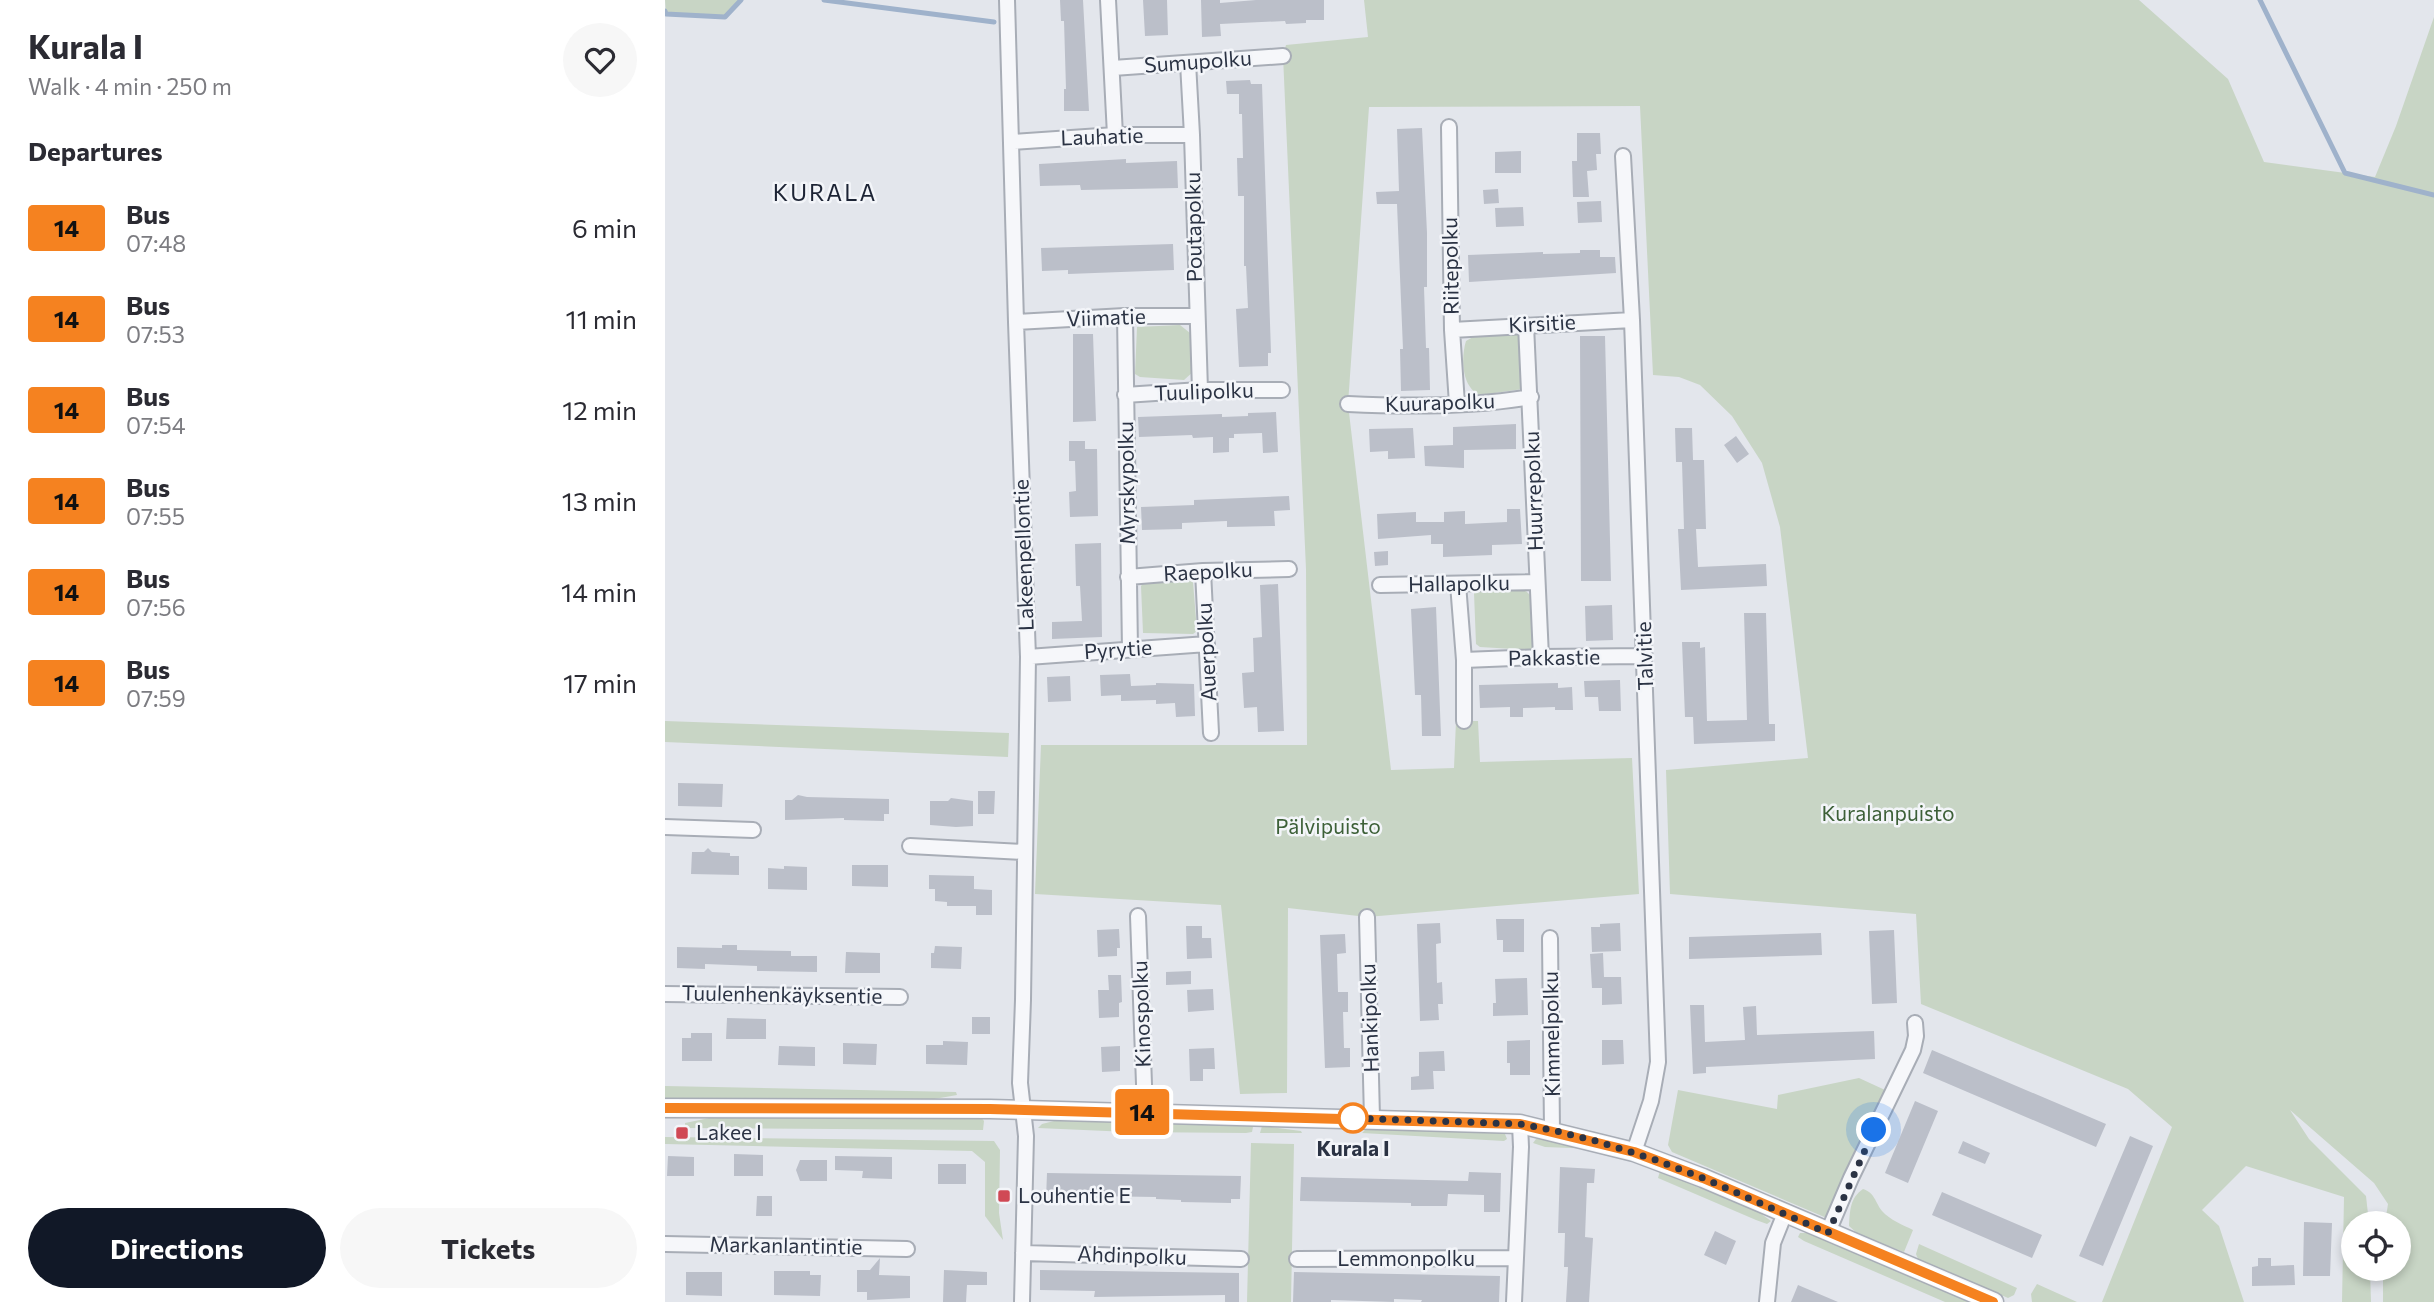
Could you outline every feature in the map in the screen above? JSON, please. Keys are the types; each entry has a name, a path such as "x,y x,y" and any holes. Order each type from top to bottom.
{"street":[{"name":"Lakeenpellontie","path":"1007,0 1028,657 1020,1083 1026,1136 1022,1302"},
{"path":"1108,0 1115,135"},
{"name":"Sumupolku","path":"1113,68 1283,56"},
{"name":"Poutapolku","path":"1188,63 1200,390"},
{"name":"Riitepolku","path":"1449,127 1452,330 1457,404"},
{"name":"Lauhatie","path":"1011,142 1115,135 1192,135"},
{"name":"Talvitie","path":"1623,156 1645,656 1658,1062 1651,1101 1634,1152"},
{"name":"Viimatie","path":"1016,323 1196,316"},
{"name":"Myrskypolku","path":"1125,317 1130,649"},
{"name":"Kirsitie","path":"1452,330 1632,320"},
{"name":"Huurrepolku","path":"1526,325 1541,657"},
{"name":"Tuulipolku","path":"1125,395 1200,390 1282,390"},
{"name":"Kuurapolku","path":"1348,404 1409,407 1495,403 1531,397"},
{"name":"Raepolku","path":"1128,577 1203,571 1289,569"},
{"name":"Auerpolku","path":"1203,571 1212,733"},
{"name":"Hallapolku","path":"1380,585 1537,582"},
{"path":"1458,584 1464,660 1464,722"},
{"name":"Pyrytie","path":"1028,657 1207,644"},
{"name":"Pakkastie","path":"1464,660 1645,656"},
{"path":"665,827 753,830"},
{"path":"910,846 1024,852"},
{"name":"Kinospolku","path":"1138,916 1145,1112"},
{"name":"Hankipolku","path":"1367,918 1372,1118"},
{"name":"Kimmelpolku","path":"1550,938 1552,1130"},
{"name":"Tuulenhenkäyksentie","path":"665,994 900,997"},
{"path":"1828,1233 1851,1178 1913,1050 1915,1023"},
{"path":"665,1108 1145,1112 1520,1124 1634,1152 1703,1178 1994,1302"},
{"path":"1514,1302 1520,1124"},
{"path":"1767,1302 1773,1243 1785,1213"},
{"name":"Markanlantintie","path":"665,1244 907,1249"},
{"name":"Ahdinpolku","path":"1023,1253 1241,1259"},
{"name":"Lemmonpolku","path":"1297,1259 1515,1258"}],"green space":[{"path":"665,0 741,0 725,17 666,14"},
{"path":"1364,0 2139,0 2228,79 2264,162 2375,177 2434,17 2434,1302 2383,1302 2383,1281 2411,1281 2411,1211 2387,1211 2388,1204 2374,1183 2290,1110 2309,1139 2366,1196 2368,1211 2344,1211 2344,1197 2246,1166 2202,1210 2219,1226 2244,1302 2102,1302 2172,1127 2128,1089 1921,1004 1916,914 1670,894 1666,770 1808,758 1780,527 1762,463 1732,416 1700,385 1679,377 1653,375 1640,106 1369,107 1348,404 1391,770 1454,768 1456,721 1478,721 1480,762 1632,758 1639,894 1367,917 1288,908 1287,1093 1240,1094 1221,905 1035,894 1041,745 1307,745 1306,569 1283,56 1286,45 1368,37"},
{"path":"1180,325 1190,333 1194,371 1184,380 1140,377 1135,374 1137,327"},
{"path":"1520,333 1523,389 1480,395 1474,391 1464,371 1466,341 1478,334"},
{"path":"1145,581 1193,582 1197,631 1193,634 1143,633 1141,586"},
{"path":"1526,591 1531,596 1533,647 1530,650 1480,647 1476,644 1474,593"},
{"path":"665,721 1009,733 1008,757 665,742"},
{"path":"1859,1078 1885,1090 1829,1219 1672,1152 1668,1145 1678,1090 1777,1109 1778,1095"},
{"path":"665,1086 956,1092 957,1095 917,1102 665,1100"},
{"path":"724,1115 980,1116 984,1121 983,1130 685,1128 685,1123"},
{"path":"1054,1121 1248,1124 1253,1127 1252,1132 1246,1133 1038,1128"},
{"path":"1262,1126 1301,1131 1302,1133 1260,1133"},
{"path":"1382,1128 1499,1131 1505,1134 1507,1139 1504,1141 1362,1133 1365,1130"},
{"path":"665,1137 994,1141 1000,1150 999,1213 1003,1240 985,1216 985,1162 972,1151 665,1144"},
{"path":"1547,1137 1596,1149 1545,1147 1533,1143 1536,1139"},
{"path":"1251,1143 1294,1144 1291,1302 1247,1302"},
{"path":"1660,1171 1760,1213 1771,1221 1767,1224 1756,1220 1658,1178"},
{"path":"1863,1189 1872,1195 1885,1214 1913,1230 1904,1252 1859,1235 1849,1226 1853,1200"},
{"path":"1800,1233 1809,1233 1969,1302 1945,1302 1804,1241 1798,1237"},
{"path":"1919,1244 2017,1288 2014,1295 2008,1298 1918,1259 1916,1254"},
{"path":"2342,1281 2370,1281 2371,1302 2342,1302"},
{"path":"2037,1284 2077,1302 2032,1302 2031,1294"}],"building":[{"path":"1060,0 1083,0 1089,111 1064,111 1064,21 1061,21"},
{"path":"1143,0 1167,0 1168,35 1145,36"},
{"path":"1201,0 1220,0 1220,3 1324,0 1324,20 1286,24 1285,21 1220,24 1221,36 1202,37"},
{"path":"1250,80 1251,84 1262,84 1271,353 1268,353 1268,366 1239,367 1236,309 1248,308 1244,266 1244,196 1238,196 1237,158 1243,158 1242,114 1239,114 1239,94 1227,94 1226,81"},
{"path":"1422,128 1427,233 1427,287 1424,287 1430,390 1401,391 1400,349 1403,349 1397,204 1377,204 1376,192 1399,191 1397,129"},
{"path":"1577,133 1600,133 1601,154 1596,154 1597,170 1587,171 1589,197 1573,197 1572,161 1577,161"},
{"path":"1521,151 1521,173 1495,173 1495,152"},
{"path":"1126,159 1126,163 1177,161 1178,188 1081,190 1080,185 1040,186 1039,164"},
{"path":"1498,189 1499,203 1484,204 1483,190"},
{"path":"1601,201 1602,222 1578,223 1577,202"},
{"path":"1523,207 1524,226 1496,227 1495,208"},
{"path":"1173,244 1174,270 1068,274 1068,270 1042,271 1041,248"},
{"path":"1580,250 1600,250 1600,257 1615,257 1616,273 1469,282 1468,255 1580,253"},
{"path":"1073,334 1093,334 1096,421 1073,422"},
{"path":"1580,336 1605,336 1611,581 1581,581"},
{"path":"1276,412 1278,452 1263,453 1262,433 1234,434 1234,438 1229,438 1229,452 1213,453 1213,437 1139,437 1138,417 1222,414 1222,417"},
{"path":"1516,424 1516,449 1464,450 1464,468 1425,466 1424,446 1453,445 1453,427"},
{"path":"1413,428 1415,458 1388,459 1388,451 1370,452 1369,429"},
{"path":"1675,428 1692,428 1693,460 1704,460 1706,529 1696,529 1698,567 1766,564 1767,586 1681,590 1678,529 1684,529 1682,462 1676,462"},
{"path":"1736,436 1749,454 1737,463 1724,445"},
{"path":"1069,441 1085,441 1085,449 1097,449 1098,516 1070,517 1069,492 1076,491 1075,461 1069,461"},
{"path":"1289,496 1290,510 1274,511 1275,526 1227,527 1227,521 1182,523 1182,529 1142,530 1141,507 1194,505 1194,500"},
{"path":"1507,509 1520,509 1522,544 1492,545 1492,555 1443,557 1443,544 1431,544 1431,535 1378,539 1377,514 1416,512 1416,522 1444,522 1444,512 1465,511 1465,524 1507,522"},
{"path":"1101,543 1102,637 1052,639 1052,622 1082,621 1080,586 1076,586 1075,544"},
{"path":"1388,551 1388,565 1375,566 1374,552"},
{"path":"1278,584 1284,731 1258,732 1257,707 1244,708 1242,673 1254,672 1253,638 1262,637 1260,585"},
{"path":"1612,605 1613,640 1586,641 1585,606"},
{"path":"1436,607 1441,736 1422,736 1421,695 1415,695 1411,609"},
{"path":"1744,613 1766,613 1769,724 1775,724 1775,741 1694,744 1693,717 1685,717 1682,642 1700,642 1700,648 1705,647 1707,721 1747,720"},
{"path":"1130,674 1131,686 1156,683 1194,684 1195,716 1176,717 1175,703 1156,704 1156,700 1121,701 1121,695 1101,696 1100,675"},
{"path":"1070,676 1071,701 1048,702 1047,677"},
{"path":"1620,680 1621,711 1599,711 1598,697 1585,697 1584,681"},
{"path":"1558,683 1558,688 1572,687 1573,710 1555,710 1555,707 1523,708 1523,717 1510,717 1510,707 1480,708 1479,685"},
{"path":"678,783 723,784 722,807 678,806"},
{"path":"978,791 995,791 994,814 978,814"},
{"path":"798,795 889,799 889,814 884,814 884,821 844,818 785,820 785,800 792,800"},
{"path":"951,798 973,801 973,826 930,825 930,801 948,801"},
{"path":"708,848 712,852 739,856 739,875 691,874 692,852 704,852"},
{"path":"852,865 888,865 888,887 852,886"},
{"path":"784,866 807,867 807,890 768,889 768,868 784,869"},
{"path":"929,875 974,876 974,889 992,890 992,915 976,915 976,906 947,906 947,902 935,901 935,889 929,889"},
{"path":"1496,919 1524,919 1524,952 1503,952 1503,940 1497,940"},
{"path":"1440,923 1441,943 1436,944 1437,983 1442,982 1443,1004 1438,1004 1439,1020 1420,1021 1417,924"},
{"path":"1620,923 1621,951 1592,952 1591,927"},
{"path":"1186,926 1202,926 1202,938 1211,938 1212,958 1187,959"},
{"path":"1119,929 1120,948 1117,948 1117,956 1098,957 1097,930"},
{"path":"1894,930 1897,1003 1872,1004 1869,931"},
{"path":"1821,933 1822,955 1689,959 1689,937"},
{"path":"1345,934 1346,953 1337,954 1338,992 1348,992 1348,1012 1343,1012 1344,1048 1350,1048 1350,1067 1325,1068 1320,935"},
{"path":"722,945 737,945 737,950 791,951 791,956 817,956 817,972 757,971 757,966 705,964 705,969 677,968 677,947 722,948"},
{"path":"935,946 962,947 961,969 931,968 931,953 934,953"},
{"path":"846,952 880,953 880,973 845,973"},
{"path":"1603,953 1604,977 1621,977 1622,1004 1602,1005 1602,988 1592,988 1590,954"},
{"path":"1191,971 1191,984 1166,985 1166,972"},
{"path":"1108,975 1121,975 1122,1002 1119,1003 1119,1017 1099,1018 1098,990 1109,990"},
{"path":"1527,978 1528,1015 1493,1016 1493,1003 1496,1003 1495,979"},
{"path":"1213,989 1214,1010 1188,1012 1187,990"},
{"path":"1690,1005 1704,1005 1705,1042 1745,1040 1743,1007 1756,1006 1757,1035 1874,1031 1875,1059 1706,1067 1706,1073 1693,1074"},
{"path":"972,1017 990,1017 990,1034 972,1034"},
{"path":"727,1018 766,1019 766,1039 726,1039"},
{"path":"691,1033 712,1033 712,1061 682,1061 682,1038 691,1038"},
{"path":"1530,1040 1530,1075 1510,1075 1507,1041"},
{"path":"1602,1040 1623,1040 1624,1064 1602,1065"},
{"path":"943,1041 968,1042 967,1065 926,1064 926,1045 943,1045"},
{"path":"843,1043 877,1044 876,1065 843,1064"},
{"path":"779,1046 815,1047 815,1066 778,1065"},
{"path":"1120,1046 1120,1071 1102,1072 1101,1047"},
{"path":"1214,1048 1215,1069 1203,1069 1203,1081 1190,1081 1189,1049"},
{"path":"1932,1050 2106,1124 2096,1147 1923,1073"},
{"path":"1444,1051 1445,1071 1433,1071 1434,1089 1411,1090 1411,1077 1419,1076 1419,1052"},
{"path":"1915,1101 1938,1111 1908,1183 1885,1173"},
{"path":"2130,1136 2153,1146 2103,1266 2079,1256"},
{"path":"1963,1141 1990,1153 1985,1164 1958,1153"},
{"path":"734,1154 763,1155 763,1176 734,1176"},
{"path":"668,1156 694,1157 694,1176 667,1176"},
{"path":"835,1156 892,1157 892,1179 862,1178 863,1171 835,1170"},
{"path":"800,1160 827,1160 827,1181 800,1181 796,1170"},
{"path":"938,1164 966,1164 966,1184 938,1184"},
{"path":"1560,1167 1595,1169 1594,1183 1587,1183 1585,1237 1593,1238 1589,1302 1566,1302 1568,1267 1564,1267 1565,1233 1558,1233"},
{"path":"1469,1172 1501,1173 1500,1212 1484,1212 1484,1195 1448,1194 1447,1206 1300,1201 1301,1177 1468,1181"},
{"path":"1047,1173 1241,1176 1240,1199 1231,1199 1231,1203 1181,1202 1156,1197 1090,1196 1076,1192 1076,1199 1046,1199"},
{"path":"1942,1192 2042,1235 2032,1258 1932,1215"},
{"path":"757,1196 772,1196 772,1216 756,1216"},
{"path":"2304,1222 2332,1223 2330,1276 2303,1276"},
{"path":"1715,1231 1736,1241 1726,1265 1704,1255"},
{"path":"880,1258 879,1275 910,1276 910,1298 867,1300 867,1292 857,1292 857,1270 870,1270"},
{"path":"2258,1258 2271,1258 2271,1266 2294,1265 2295,1285 2252,1286 2252,1267 2258,1266"},
{"path":"944,1270 987,1272 987,1285 967,1285 966,1302 943,1302"},
{"path":"1040,1270 1239,1273 1239,1302 1225,1302 1225,1295 1094,1297 1095,1291 1040,1290"},
{"path":"774,1271 810,1271 810,1275 821,1275 820,1296 774,1295"},
{"path":"686,1272 722,1272 722,1296 686,1295"},
{"path":"1294,1272 1500,1276 1499,1302 1421,1302 1422,1300 1394,1299 1394,1302 1293,1302"},
{"path":"1798,1285 1838,1302 1791,1302"}],"waterway":[{"path":"665,11 666,14 725,17 741,0"},
{"path":"824,0 994,22"},
{"path":"2260,0 2345,173 2434,195"}],"bus line":[{"name":"14","path":"665,1108 990,1109 1520,1124 1634,1152 1703,1178 1993,1302"}],"place":[{"name":"Kurala I","path":"1353,1118"},
{"name":"Lakee I","path":"682,1133"},
{"name":"Louhentie E","path":"1004,1196"}],"district":[{"name":"KURALA","path":"825,193"}],"route":[{"path":"1353,1118 1349,1118 1520,1124 1552,1130 1634,1152 1703,1178 1828,1233 1874,1130"}],"park label":[{"name":"Kuralanpuisto","path":"1888,814"},
{"name":"Pälvipuisto","path":"1328,827"}]}
